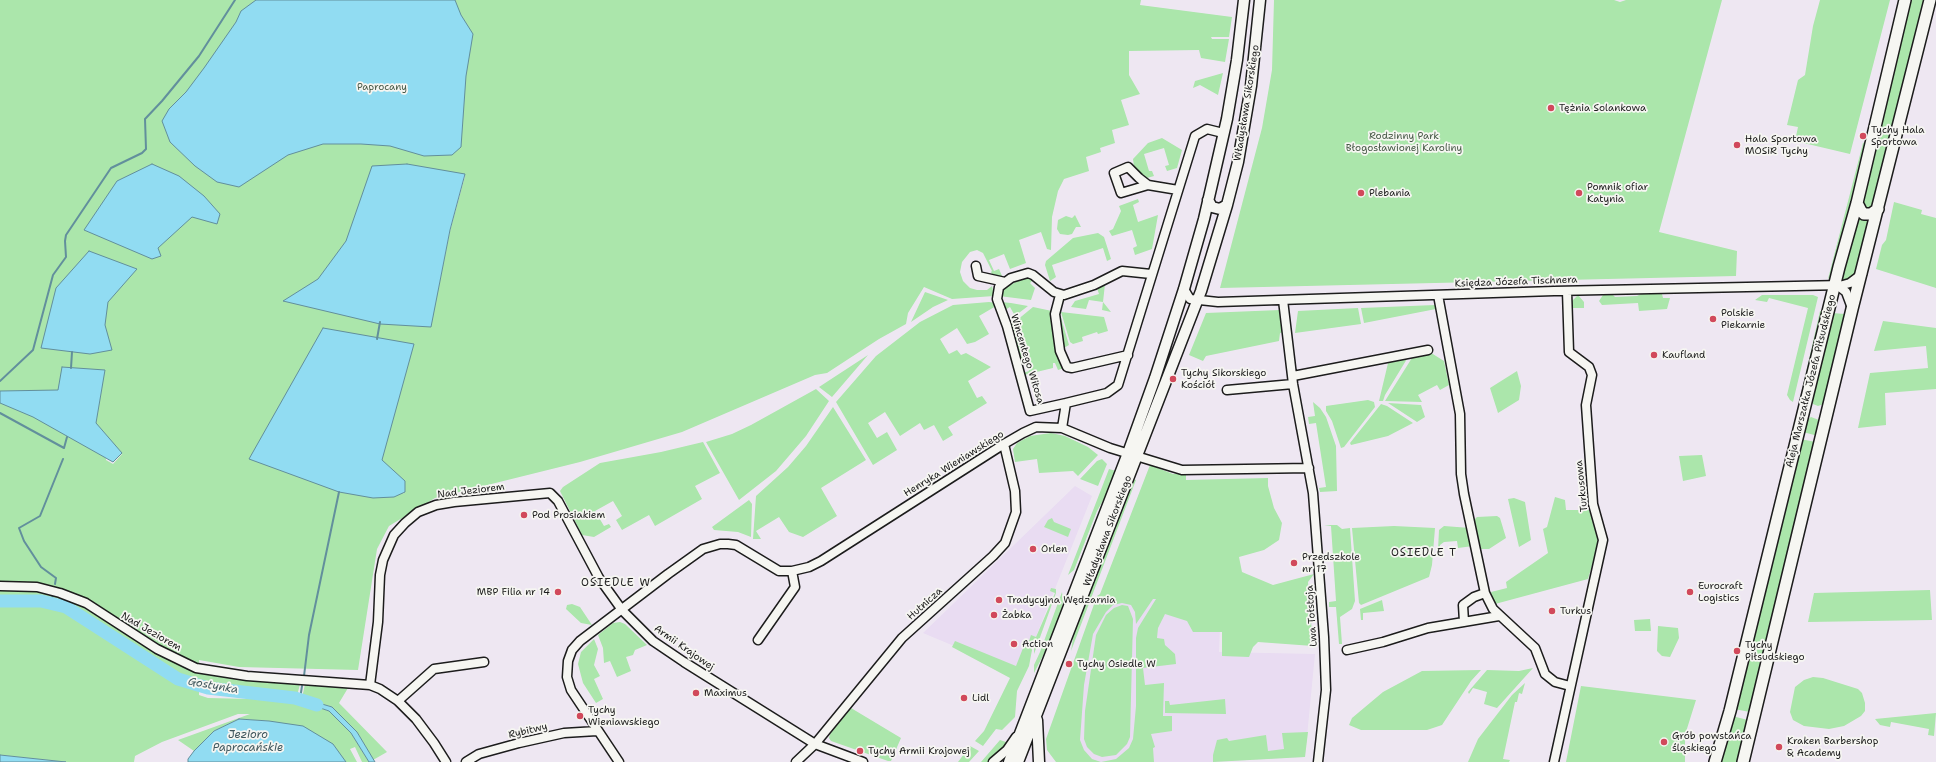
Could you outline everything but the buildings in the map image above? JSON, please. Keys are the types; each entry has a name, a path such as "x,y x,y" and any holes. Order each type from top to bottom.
{"main road":[{"name":"Aleja Marszałka Józefa Piłsudskiego","path":"1715,762 1730,711 1835,284 1857,203 1905,0"},
{"path":"1743,762 1851,305 1862,274 1930,0"},
{"path":"1857,203 1864,214 1871,214 1878,209"}],"street":[{"name":"Władysława Sikorskiego","path":"1018,762 1132,454 1184,289 1208,200 1223,133 1237,60 1244,0"},
{"name":"Władysława Sikorskiego","path":"1009,762 1132,454 1198,301 1217,240 1238,162 1251,86 1260,0"},
{"name":"Wincentego Witosa","path":"1005,282 999,287 997,299 1007,326 1030,411 1107,393 1118,385 1151,274 1195,136 1207,129 1223,133"},
{"path":"1148,185 1178,190"},
{"path":"1208,200 1212,207 1220,209 1227,205"},
{"path":"1199,236 1206,233 1213,234 1217,240"},
{"path":"976,266 978,276 1005,282 1018,276 1030,273 1060,295 1094,285 1122,271 1151,274"},
{"name":"Księdza Józefa Tischnera","path":"1198,301 1218,302 1438,294 1835,284 1850,283 1862,274"},
{"path":"1835,284 1844,288 1851,305"},
{"path":"1184,289 1190,299 1198,301"},
{"name":"Turkusowa","path":"1554,762 1603,540 1592,504 1591,489 1586,405 1592,375 1589,367 1569,352 1567,291"},
{"path":"1438,294 1447,350 1460,414 1461,474 1464,494 1485,593 1493,609 1499,616 1535,648 1545,674 1550,679 1570,686"},
{"path":"1060,295 1055,314 1060,351 1067,367 1072,368 1128,355"},
{"path":"1832,300 1838,295 1843,295 1851,305"},
{"name":"Lwa Tołstoja","path":"1283,300 1293,380 1313,493 1324,637 1326,690 1318,762"},
{"path":"1227,390 1293,380 1428,350"},
{"path":"1062,428 1066,403"},
{"name":"Henryka Wieniawskiego","path":"619,762 571,690 567,677 568,661 572,650 580,641 703,549 720,544 736,545 779,571 792,571 809,567 821,562 1004,444 1023,433 1036,428 1062,428 1110,448 1132,454"},
{"name":"Hutnicza","path":"796,762 815,744 902,638 993,556 1005,543 1016,512 1015,491 1004,444"},
{"path":"1132,454 1182,470 1309,468"},
{"name":"Armii Krajowej","path":"546,493 550,493 558,501 599,578 622,610 637,626 664,649 815,744 863,762"},
{"name":"Nad Jeziorem","path":"370,685 378,622 382,560 394,536 405,523 418,512 436,505 546,493"},
{"path":"758,640 795,587 792,571"},
{"name":"Nad Jeziorem","path":"0,586 37,587 60,593 86,603 157,649 196,668 219,673 246,676 370,685 380,689 398,701 416,719 446,762"},
{"path":"1464,622 1463,605 1474,597 1485,593"},
{"path":"1347,650 1383,642 1428,628 1499,616"},
{"path":"398,701 434,669 484,662"},
{"path":"1037,714 1039,762"},
{"name":"Rybitwy","path":"466,762 479,754 519,743 564,733 597,731"},
{"name":"Władysława Sikorskiego","path":"993,762 1007,750 1021,732"}],"shaded area":[{"path":"1075,486 1092,496 1021,674 923,633"},
{"path":"1100,594 1221,604 1219,652 1315,654 1305,757 1209,762 1084,762 1053,746"}],"green space":[{"name":"Paprocany","path":"0,0 1141,0 1140,5 1232,17 1229,37 1211,37 1212,39 1229,39 1225,62 1201,58 1199,50 1129,51 1129,75 1140,94 1121,100 1129,125 1112,130 1115,143 1100,148 1101,152 1086,157 1089,171 1064,179 1058,191 1052,217 1051,250 1047,249 1041,232 1019,240 1026,263 1010,269 1004,254 989,260 994,271 999,269 1002,276 994,279 991,272 992,271 983,253 977,250 970,252 962,262 960,272 963,281 970,288 977,290 987,290 992,286 994,296 952,299 924,287 908,313 906,324 879,339 827,373 815,375 682,432 580,462 435,498 389,526 377,549 358,670 239,667 199,660 200,673 248,680 300,684 297,696 290,693 199,682 199,695 208,698 293,700 329,711 351,733 369,762 362,762 355,747 350,749 357,762 336,762 269,721 239,719 214,731 194,751 178,740 250,714 238,714 162,742 135,756 134,762 66,762 0,755","holes":["463,175 465,176 450,231 435,304 435,293","102,386 96,421 92,413","104,436 122,454 113,464 106,460","389,468 405,483 404,494"]},
{"name":"Rodzinny Park Błogosławionej Karoliny","path":"1274,0 1614,0 1620,2 1626,0 1722,0 1659,232 1737,251 1736,276 1220,288 1262,128 1272,70"},
{"path":"1820,0 1890,0 1850,154 1795,141 1798,127 1787,125 1798,80 1805,75 1813,26"},
{"path":"1910,0 1926,0 1875,205 1868,209 1863,204 1863,200 1877,146 1877,130"},
{"path":"1223,73 1218,95 1200,85 1193,88 1195,81"},
{"path":"1162,138 1182,150 1177,168 1167,171 1165,166 1169,165 1164,148 1144,154 1149,171 1152,171 1154,176 1147,178 1134,167 1133,159 1148,143"},
{"path":"1865,142 1833,275 1828,279 1863,143"},
{"path":"1138,199 1139,202 1133,205 1138,222 1158,215 1152,249 1135,255 1133,248 1137,246 1132,230 1112,236 1109,231 1113,229 1121,211 1119,206"},
{"path":"1894,202 1922,210 1921,214 1936,218 1936,288 1876,269 1882,245 1886,240"},
{"path":"1075,215 1081,227 1076,227 1072,234 1060,234 1057,229 1058,220 1066,216 1072,218"},
{"path":"1857,216 1863,220 1871,221 1859,270 1850,280 1840,283"},
{"path":"1098,233 1104,237 1111,259 1107,261 1103,248 1052,265 1056,277 1050,281 1045,265 1046,261 1073,238"},
{"path":"1023,278 1030,278 1033,280 1030,283 1035,288 1031,300 999,296 1003,289"},
{"path":"1105,284 1103,302 1089,300 1086,309 1071,307 1075,301 1099,294 1097,288"},
{"path":"925,292 948,300 933,307 911,322"},
{"path":"1641,294 1662,294 1663,298 1670,298 1667,309 1639,311 1638,303 1602,305 1599,301 1603,295 1613,295 1615,297 1637,296"},
{"path":"1578,295 1584,302 1584,308 1572,308 1572,301"},
{"path":"1762,295 1813,295 1818,297 1793,402 1787,395 1808,308 1769,298 1767,302 1755,300"},
{"path":"989,302 996,303 996,306 979,316 989,334 975,342 967,344 957,328 940,339 949,354 957,350 961,355 966,353 991,367 968,381 977,398 982,396 987,403 948,427 953,435 943,441 934,425 924,430 920,423 900,436 885,412 868,423 877,438 887,432 897,450 873,465 836,402 876,356 920,322 953,305"},
{"path":"1001,302 1028,306 1015,316 1010,307 1003,311"},
{"path":"1103,302 1111,312 1102,310"},
{"path":"1435,305 1436,309 1364,323 1361,308"},
{"path":"1033,307 1052,311 1059,361 1064,368 1058,370 1055,363 1053,363 1053,368 1024,375 1023,373 1029,371 1027,361 1021,362 1011,325"},
{"path":"1358,308 1361,324 1295,333 1298,311"},
{"path":"1280,310 1284,332 1280,333 1279,341 1206,356 1203,361 1189,355 1206,313"},
{"path":"1059,311 1069,345 1062,349 1058,313"},
{"path":"1820,311 1824,311 1803,396 1800,399"},
{"path":"1061,312 1104,317 1108,331 1098,334 1097,332 1082,337 1083,341 1073,344 1070,342"},
{"path":"1832,313 1845,314 1832,369 1827,403 1818,406 1813,404 1811,400"},
{"path":"1883,321 1936,328 1936,389 1885,393 1886,425 1858,428 1870,373 1928,368 1926,346 1874,351"},
{"path":"1428,351 1444,361 1449,385 1440,390 1437,385 1418,395 1422,402 1385,401 1415,353"},
{"path":"1410,354 1385,395 1383,401 1379,401 1389,359"},
{"path":"868,355 832,397 819,387"},
{"path":"1517,371 1521,386 1519,400 1498,413 1490,388"},
{"path":"816,389 829,401 806,436 776,471 739,500 706,442 732,434 751,425"},
{"path":"1368,400 1374,402 1375,407 1344,447 1341,448 1332,421 1326,411 1326,406"},
{"path":"1313,402 1320,408 1326,417 1336,446 1337,491 1320,492 1319,488 1326,487 1316,423 1309,424 1308,417 1315,416"},
{"path":"1388,403 1421,405 1425,417 1417,422"},
{"path":"1381,404 1387,406 1413,423 1388,436 1351,445 1350,443"},
{"path":"833,407 866,460 821,488 837,516 803,537 789,532 779,517 756,531 761,539 753,539 756,496 788,467 806,446"},
{"path":"1811,417 1819,420 1820,425 1818,436 1803,432 1807,420"},
{"path":"1051,433 1065,436 1088,447 1098,455 1078,476 1073,471 1039,473 1037,459 1015,462 1013,449 1017,443 1030,436"},
{"path":"1800,439 1816,442 1750,712 1734,709"},
{"path":"703,442 720,473 695,486 702,499 655,526 649,515 622,530 616,520 622,516 613,501 595,511 604,526 609,524 611,527 594,537 582,535 560,491 563,487 600,463 661,452"},
{"path":"1702,455 1706,476 1683,481 1679,456"},
{"path":"1102,459 1107,464 1098,486 1080,479 1097,461"},
{"path":"1150,465 1173,474 1186,473 1186,480 1268,478 1268,486 1274,508 1282,523 1279,540 1264,550 1239,557 1242,572 1273,585 1314,574 1308,582 1313,646 1258,642 1253,647 1249,657 1222,656 1222,632 1193,632 1187,621 1165,614 1158,628 1157,638 1164,639 1165,645 1175,654 1176,664 1143,668 1145,685 1164,683 1163,716 1172,716 1172,731 1151,734 1155,747 1153,748 1154,762 1101,762 1056,762 1047,750 1046,739 1097,596 1100,594","holes":["1153,599 1156,599 1138,628 1136,638 1136,706 1133,739 1129,748 1116,759 1101,762 1092,759 1084,750 1080,740 1084,685 1093,634 1106,612 1113,605 1122,603 1131,605 1135,612 1136,624"]},
{"path":"1109,469 1116,471 1109,490 1097,511 1074,570 1068,575"},
{"path":"1133,479 1136,480 1071,651 1074,632"},
{"path":"1555,497 1565,500 1566,510 1589,510 1597,534 1598,545 1588,579 1495,604 1491,592 1507,588 1506,582 1548,553 1543,529 1547,527"},
{"path":"1514,498 1525,502 1531,540 1519,547 1508,499"},
{"path":"749,500 752,504 751,537 738,532 714,530 712,527"},
{"path":"1497,516 1500,518 1506,538 1489,549 1481,549 1478,546 1473,521 1477,517"},
{"path":"1052,518 1054,522 1071,529 1068,537 1044,527 1048,520"},
{"path":"1324,525 1337,525 1342,529 1350,528 1355,601 1352,609 1340,617 1342,644 1339,644 1336,607 1329,607 1329,602 1336,601 1331,526"},
{"path":"1394,526 1435,528 1432,565 1429,577 1361,605 1359,603 1352,528"},
{"path":"1444,526 1470,528 1473,546 1458,548 1457,541 1444,542 1440,545 1440,550 1438,550 1439,530"},
{"path":"1051,588 1056,589 1056,593 1034,654 1034,646 1029,641 1031,635 1036,637 1055,593 1050,591"},
{"path":"1930,590 1932,620 1808,622 1814,593"},
{"path":"1062,592 1063,601 1061,614 1050,642 1034,673 1034,665"},
{"path":"1382,600 1384,611 1363,613 1363,620 1361,620 1360,609"},
{"path":"572,604 580,607 592,625 581,623 566,609 567,605"},
{"path":"1122,605 1128,606 1133,619 1130,737 1127,744 1116,755 1102,757 1094,754 1087,747 1084,739 1085,711 1096,635 1106,615 1114,608"},
{"path":"1650,619 1651,631 1635,631 1634,620"},
{"path":"620,622 625,624 647,645 635,650 633,655 626,657 631,671 617,677 610,661 604,663 603,648 598,635 613,623"},
{"path":"1658,626 1678,628 1679,638 1670,657 1662,656 1657,651"},
{"path":"594,639 598,649 594,665 600,676 594,679 603,699 596,703 583,683 578,664 581,652"},
{"path":"955,641 1016,666 1025,643 1030,645 1032,650 1029,666 1017,691 1015,717 1002,730 996,729 983,746 975,741 984,731 1010,678 952,647"},
{"path":"1533,668 1497,708 1484,704 1487,692 1473,688 1469,694 1468,692 1487,670 1519,671"},
{"path":"1481,670 1471,681 1442,725 1427,730 1361,730 1349,725 1352,718 1383,692 1422,671"},
{"path":"1813,677 1823,678 1858,689 1862,693 1865,703 1865,711 1861,716 1844,726 1829,729 1804,726 1793,720 1790,712 1795,687 1804,680"},
{"path":"1525,683 1522,694 1519,693 1517,702 1515,702 1503,759 1510,760 1509,762 1468,762 1478,739 1512,695"},
{"path":"305,684 348,688 339,703 387,752 373,760 357,732 332,707 302,698"},
{"path":"1581,686 1696,700 1685,735 1685,762 1566,762"},
{"path":"1225,699 1226,714 1165,713 1165,701 1169,701 1170,705"},
{"path":"851,708 901,738 891,761 831,741 829,738 830,734"},
{"path":"1936,713 1934,736 1928,735 1929,729 1891,722 1890,727 1880,725 1875,719"},
{"path":"1732,716 1748,720 1738,762 1720,762"},
{"path":"1308,732 1305,757 1213,762 1213,755 1217,740 1227,738 1229,741 1266,735 1268,751 1284,749 1282,733"},
{"path":"1000,740 1009,743 989,762 981,762"},
{"path":"970,746 979,751 969,762 958,762"}],"water":[{"path":"256,0 455,0 461,15 473,34 466,76 461,147 452,155 424,156 390,146 323,144 288,155 239,187 217,182 195,166 170,142 162,121 169,109 186,92 204,68 236,22 241,11"},
{"path":"152,164 179,176 204,196 220,214 217,224 192,217 158,248 161,256 152,259 84,230 117,181"},
{"path":"407,164 465,174 450,230 431,327 380,324 283,301 318,279 346,241 372,166"},
{"path":"89,251 137,269 108,302 105,325 112,350 90,354 41,348 56,288"},
{"path":"323,328 414,344 382,460 405,481 405,492 394,497 373,498 339,492 249,459"},
{"path":"62,367 105,370 96,423 122,453 113,462 33,417 0,403 0,391 58,390"},
{"path":"302,698 332,707 357,732 375,762 369,762 351,733 329,711 300,701"},
{"name":"Jezioro Paprocańskie","path":"239,719 269,721 303,726 333,744 346,762 188,762 188,759 194,751 214,731"},
{"path":"0,755 66,762 0,762"}],"waterway":[{"path":"0,381 33,350 53,275 66,257 66,235 111,168 142,153 146,149 145,119 199,56 235,0"},
{"path":"377,339 380,322"},
{"path":"71,368 72,352"},
{"path":"0,413 64,448 67,437"},
{"path":"55,584 56,578 41,567 24,541 19,528 40,516 63,459"},
{"path":"304,676 309,635 339,492"},
{"path":"51,603 53,595"},
{"name":"Gostynka","path":"0,601 41,601 66,607 178,679 208,688 295,698 317,705"},
{"path":"300,699 302,686"}],"place":[{"name":"Tężnia Solankowa","path":"1551,108"},
{"name":"Tychy Hala Sportowa","path":"1863,136"},
{"name":"Hala Sportowa MOSiR Tychy","path":"1737,145"},
{"name":"Plebania","path":"1361,193"},
{"name":"Pomnik ofiar Katynia","path":"1579,193"},
{"name":"Polskie Piekarnie","path":"1713,319"},
{"name":"Kaufland","path":"1654,355"},
{"name":"Tychy Sikorskiego Kościół","path":"1173,379"},
{"name":"Pod Prosiakiem","path":"524,515"},
{"name":"Orlen","path":"1033,549"},
{"name":"Przedszkole nr 17","path":"1294,563"},
{"name":"MBP Filia nr 14","path":"558,592"},
{"name":"Eurocraft Logistics","path":"1690,592"},
{"name":"Tradycyjna Wędzarnia","path":"999,600"},
{"name":"Turkus","path":"1552,611"},
{"name":"Żabka","path":"994,615"},
{"name":"Action","path":"1014,644"},
{"name":"Tychy Piłsudskiego","path":"1737,651"},
{"name":"Tychy Osiedle W","path":"1069,664"},
{"name":"Maximus","path":"696,693"},
{"name":"Lidl","path":"964,698"},
{"name":"Tychy Wieniawskiego","path":"580,716"},
{"name":"Grób powstańca śląskiego","path":"1664,742"},
{"name":"Kraken Barbershop & Academy","path":"1779,747"},
{"name":"Tychy Armii Krajowej","path":"860,751"}],"district":[{"name":"OSIEDLE T","path":"1424,553"},
{"name":"OSIEDLE W","path":"616,583"}]}
